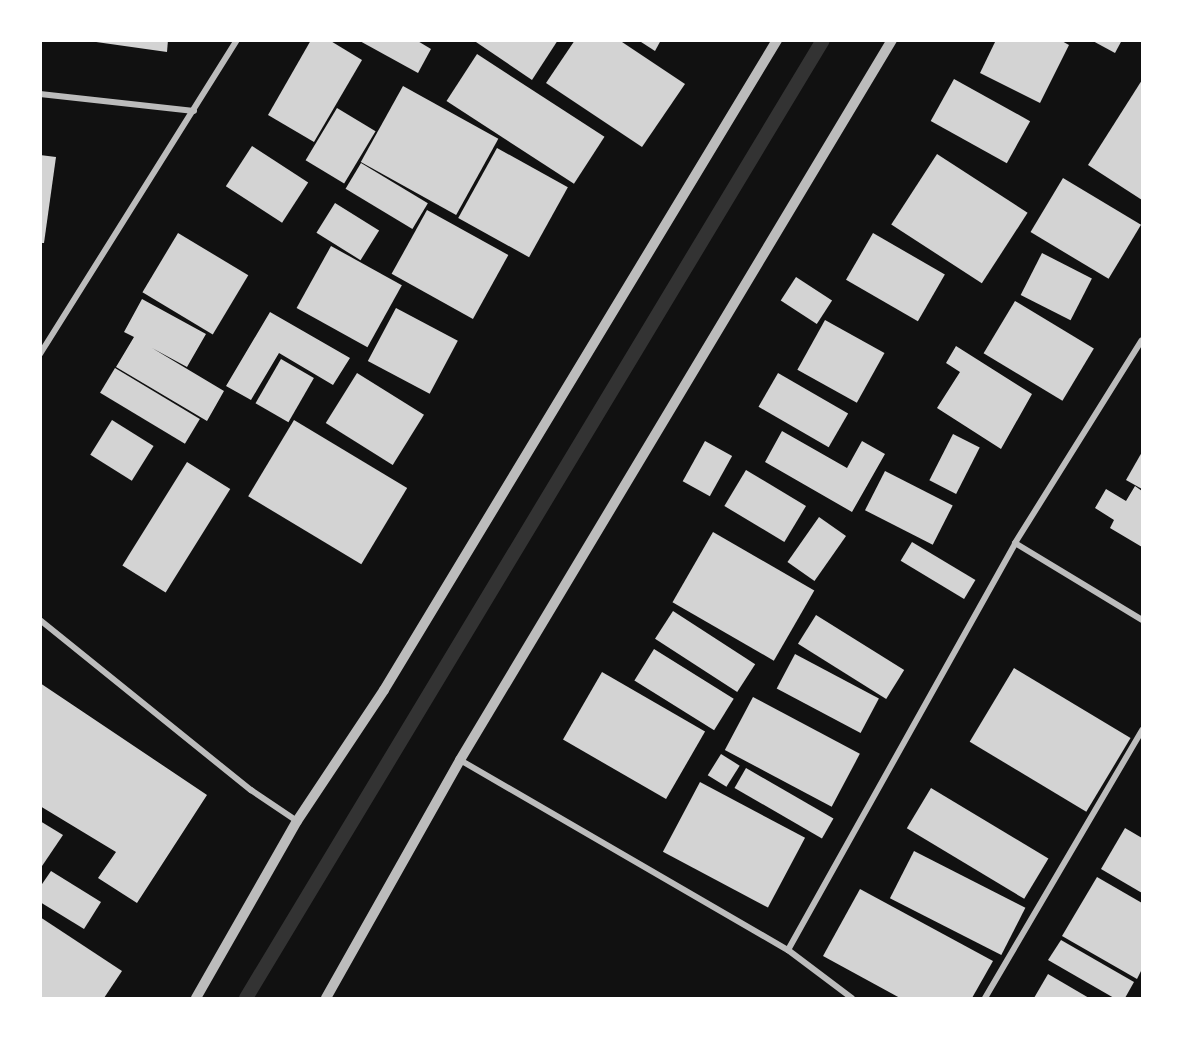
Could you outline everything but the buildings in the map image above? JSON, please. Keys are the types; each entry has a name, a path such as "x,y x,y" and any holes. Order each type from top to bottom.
{"street":[{"path":"40,354 237,40"},
{"path":"196,999 297,821 384,690 777,40"},
{"path":"326,999 460,760 892,40"},
{"path":"40,94 194,111"},
{"path":"788,950 1015,543 1143,340"},
{"path":"1015,543 1143,620"},
{"path":"40,620 251,790 297,821"},
{"path":"985,999 1143,730"},
{"path":"460,760 788,950 852,999"}],"waterway":[{"path":"246,998 823,40"}]}
